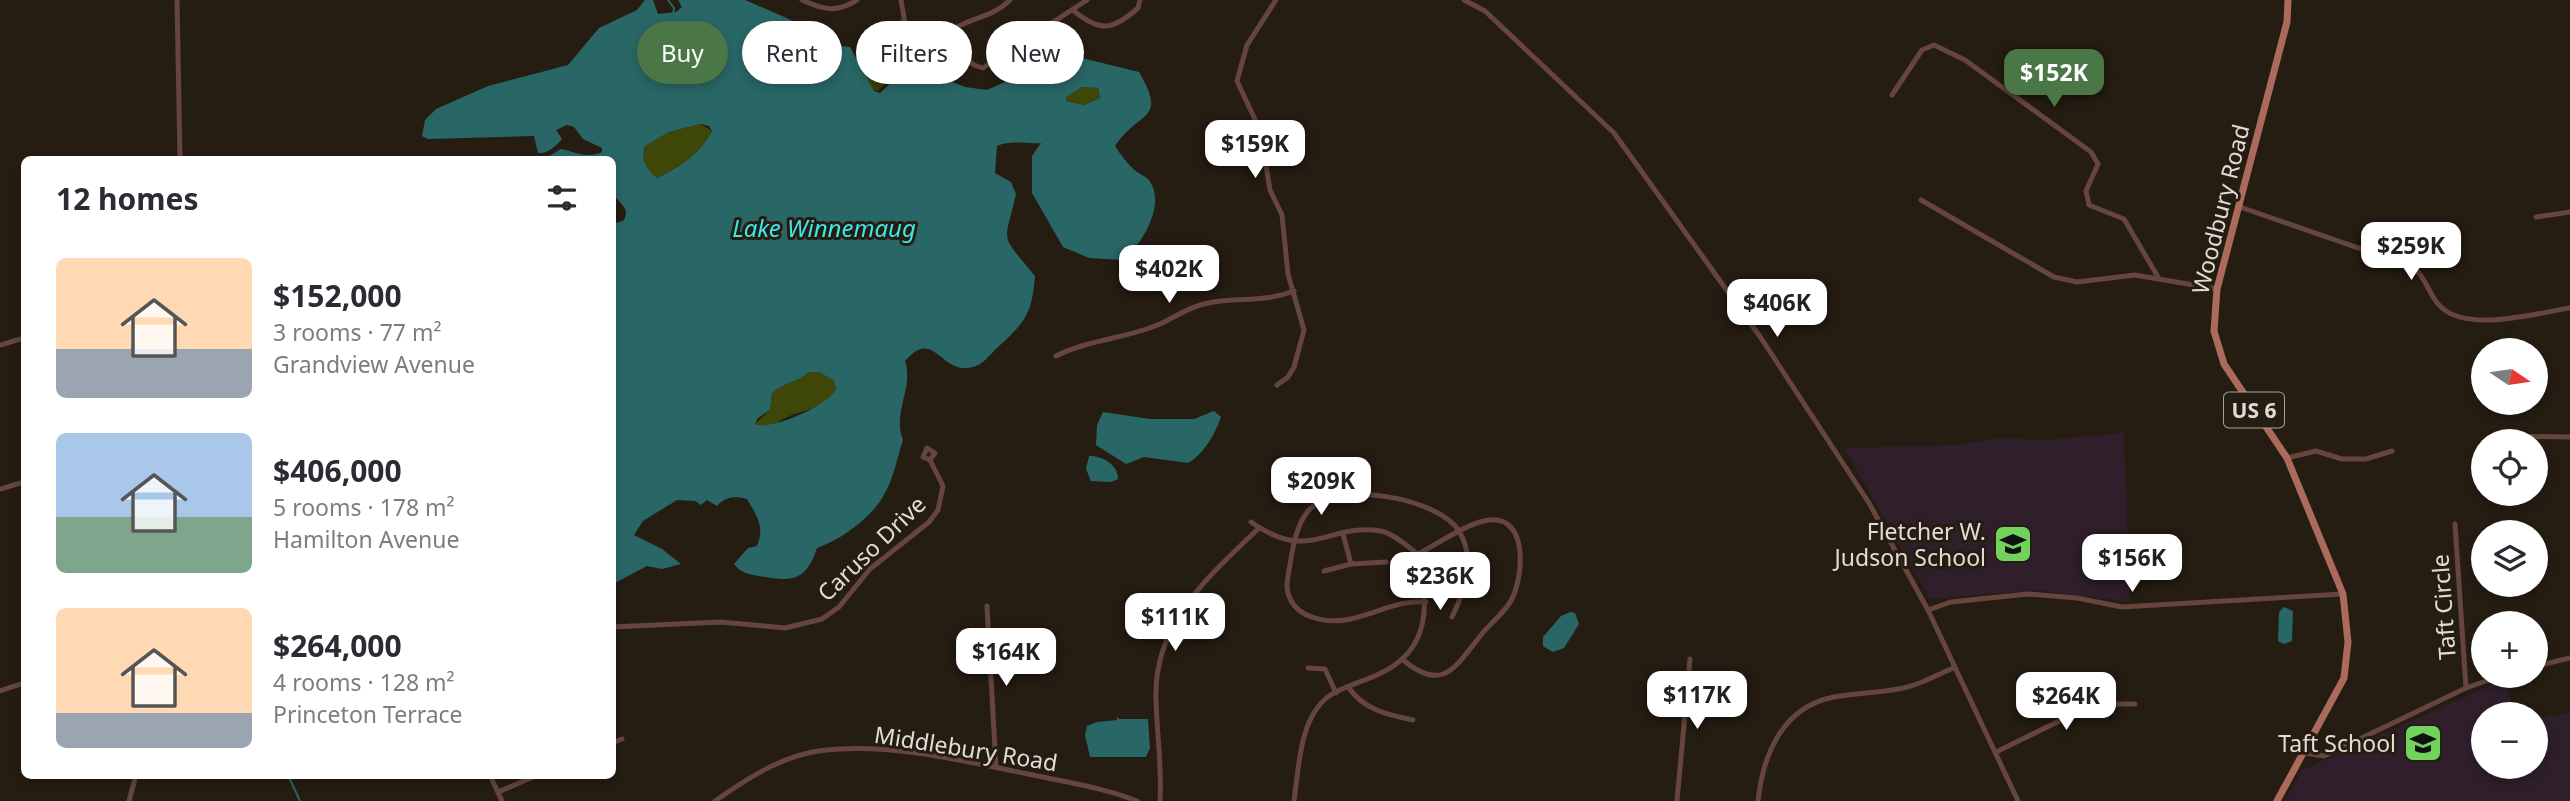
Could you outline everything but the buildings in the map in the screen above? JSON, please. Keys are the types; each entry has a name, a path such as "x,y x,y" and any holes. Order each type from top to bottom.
{"main road":[{"name":"Woodbury Road","path":"2277,801 2344,678 2348,642 2343,594 2287,458 2224,364 2214,331 2217,289 2287,22 2288,0"}],"street":[{"path":"177,0 180,156"},
{"path":"802,0 834,10 843,9 857,0"},
{"path":"901,0 905,21"},
{"path":"972,21 993,15 1010,0"},
{"path":"972,63 983,68 1087,0"},
{"path":"1074,11 1097,27 1109,27 1138,8 1140,0"},
{"path":"1276,0 1247,45 1237,81 1260,130 1270,190 1282,215 1284,250 1304,330 1301,348 1287,377 1277,385"},
{"path":"1464,0 1485,11 1614,133 1762,338 1869,503 1928,610 1953,668 2018,801"},
{"path":"1892,95 1922,50 1934,45 1965,60 2091,152 2098,164 2086,191 2089,205 2124,219 2158,277"},
{"path":"1921,200 2054,277 2077,282 2135,275 2217,289"},
{"path":"2240,208 2413,267 2421,273 2441,307 2464,319 2516,316 2570,308"},
{"path":"2536,217 2570,212"},
{"path":"1056,356 1081,345 1154,327 1201,305 1222,301 1271,300 1294,291"},
{"path":"0,345 21,339"},
{"path":"2548,437 2570,437"},
{"path":"2287,458 2316,451 2342,459 2366,459 2392,451"},
{"name":"Caruso Drive","path":"616,627 721,622 785,628 804,626 822,619 839,607 870,569 929,522 938,510 943,498 943,486 930,460"},
{"path":"0,489 21,483"},
{"path":"1426,602 1403,602 1367,617 1352,619 1314,618 1300,612 1289,601 1287,582 1301,520 1310,509 1326,498 1346,494 1396,499 1437,511 1451,520 1460,532 1468,551 1469,568 1460,601 1452,617"},
{"path":"1402,660 1415,670 1443,676 1455,669 1513,598 1521,570 1521,544 1512,529 1499,522 1481,521 1418,554"},
{"path":"1251,522 1259,528 1309,544 1343,534 1383,531 1418,554 1426,602 1427,610 1420,634 1402,660 1382,673 1328,697 1312,718 1302,743 1294,801"},
{"name":"Taft Circle","path":"2455,524 2466,688"},
{"path":"1160,801 1160,736 1156,688 1164,642 1177,617 1201,584 1259,528"},
{"path":"1343,534 1351,564"},
{"path":"1324,571 1351,564 1386,562"},
{"path":"1928,610 1951,602 2028,594 2077,598 2122,607 2343,594"},
{"path":"987,606 996,767"},
{"path":"2548,663 2570,658"},
{"path":"1677,801 1690,659"},
{"path":"1308,668 1325,669 1336,693"},
{"path":"1758,801 1762,771 1770,746 1784,727 1804,710 1830,698 1899,689 1953,668"},
{"path":"0,691 21,684"},
{"path":"2305,752 2324,756 2471,686"},
{"path":"1348,687 1364,704 1386,715 1413,720"},
{"path":"1996,752 2094,704 2135,704"},
{"path":"616,741 622,739"},
{"name":"Middlebury Road","path":"715,801 775,764 825,750 871,748 996,767 1096,788 1137,801"},
{"path":"130,801 135,779"},
{"path":"492,779 502,801"},
{"path":"498,792 529,779"}],"shaded area":[{"name":"Fletcher W. Judson School","path":"2124,433 2130,602 2036,590 1930,599 1844,448 1958,445 1998,438 2044,440"},
{"name":"Taft School","path":"2485,688 2507,688 2511,702 2471,702 2471,779 2548,779 2548,717 2570,712 2570,801 2285,801 2302,770"}],"green space":[{"path":"869,84 885,84 877,91 871,89"},
{"path":"1082,87 1098,88 1100,98 1084,105 1066,101 1066,97"},
{"path":"700,124 712,131 702,146 681,164 656,178 646,164 645,146 669,132"},
{"path":"809,372 819,372 834,381 836,389 826,401 785,418 771,427 755,424 770,410 772,393"}],"water":[{"name":"Lake Winnemaug","path":"645,0 653,0 658,14 676,12 682,7 678,0 745,0 792,21 742,21 742,84 842,84 842,46 850,47 856,58 856,84 870,84 874,91 880,93 890,84 958,84 987,90 1001,84 1084,84 1084,58 1139,72 1151,100 1150,108 1115,146 1137,172 1149,180 1154,191 1153,213 1144,235 1123,260 1089,258 1063,247 1032,193 1032,156 1041,143 997,146 995,173 1011,182 1016,194 1007,238 1035,276 1032,301 1020,325 979,365 965,368 956,366 929,349 914,352 905,361 907,381 900,420 903,440 893,474 880,502 865,519 846,533 817,548 808,568 802,573 789,579 780,579 751,575 734,564 748,548 757,546 759,539 757,516 747,499 735,497 724,500 717,506 707,500 701,505 695,501 677,500 643,521 634,535 662,549 681,564 662,569 647,566 616,582 616,223 623,221 626,212 616,198 616,156 549,156 561,149 587,155 602,152 602,148 583,139 574,127 567,125 556,130 562,139 560,142 542,153 538,153 534,136 428,139 422,136 425,120 436,109 488,86 568,65 599,28 637,10","holes":["1082,87 1098,88 1100,98 1084,105 1066,101 1066,97","700,124 709,126 712,131 702,146 674,169 657,178 645,164 645,146 669,132","809,372 819,372 834,381 836,389 831,396 798,416 773,424 755,424 758,418 770,410 772,393"]},
{"path":"1214,411 1221,417 1216,430 1204,449 1188,463 1144,457 1126,464 1096,445 1097,425 1103,412 1150,419 1194,419"},
{"path":"1089,456 1099,457 1112,465 1118,479 1111,482 1091,481 1086,469"},
{"path":"2284,607 2293,611 2292,641 2284,644 2278,641 2279,612"},
{"path":"1575,613 1579,624 1564,648 1553,652 1543,646 1543,637 1561,616"},
{"path":"1117,716 1119,719 1148,719 1150,748 1146,757 1090,757 1085,735 1087,726 1117,720"}],"waterway":[{"path":"668,0 674,8 673,15"},
{"path":"290,779 300,801"}],"place":[{"name":"Fletcher W. Judson School","path":"2013,544"},
{"name":"Taft School","path":"2423,743"}]}
